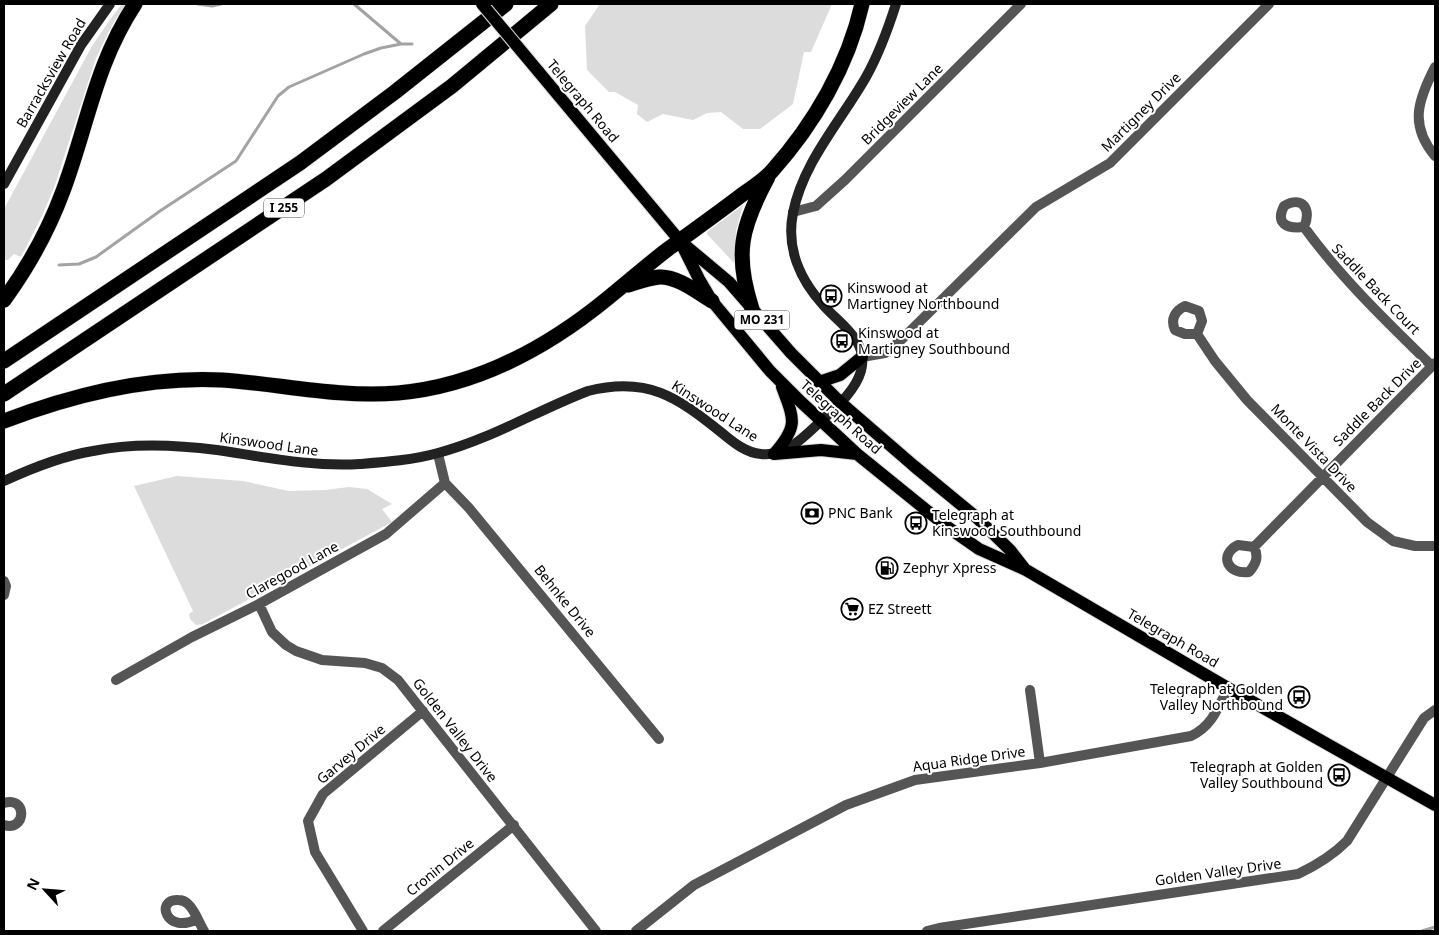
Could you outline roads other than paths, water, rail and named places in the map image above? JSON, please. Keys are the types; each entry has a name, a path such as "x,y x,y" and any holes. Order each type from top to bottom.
{"highway":[{"path":"4,300 38,246 58,205 102,66 113,42 135,4"},
{"name":"I 255","path":"4,394 326,179 452,86 551,4"},
{"path":"752,309 745,287 742,255 743,241 750,213 770,174 827,94 847,51 862,4"},
{"name":"I 255","path":"4,361 300,163 396,92 502,6"},
{"path":"4,421 63,400 100,391 174,381 218,380 245,382 349,394 398,393 439,386 492,370 532,350 580,320 680,241 770,174"},
{"path":"622,286 648,279 665,277 712,301"}],"main road":[{"name":"Telegraph Road","path":"482,4 680,241 723,278 819,382 840,402 976,517 1010,550 1026,570"},
{"name":"Telegraph Road","path":"680,241 712,301 780,382 857,454 961,537 979,549 1026,570 1228,688 1435,805"},
{"path":"819,382 840,375 862,357"},
{"path":"774,454 785,442 793,422 780,382"},
{"path":"774,454 820,450 857,454"}],"street":[{"name":"Barracksview Road","path":"4,184 76,53 110,4"},
{"path":"774,454 794,445 821,421 858,380 861,370 862,357 857,340 823,305 802,274 794,255 791,235 793,212 797,196 809,168 866,76 889,26 896,4"},
{"name":"Bridgeview Lane","path":"793,212 816,206 846,180 1022,4"},
{"name":"Martigney Drive","path":"862,357 885,353 906,335 1036,208 1110,163 1268,4"},
{"path":"1435,67 1420,100 1419,125 1422,138 1435,156"},
{"name":"Saddle Back Court","path":"1304,228 1320,250 1355,290 1434,365"},
{"name":"Monte Vista Drive","path":"1197,334 1215,361 1247,400 1367,522 1393,541 1415,546 1435,546"},
{"name":"Saddle Back Drive","path":"1254,547 1322,476 1434,365"},
{"name":"Kinswood Lane","path":"4,481 36,466 93,450 144,446 216,450 312,465 382,462 438,454 491,434 570,397 608,386 624,385 643,387 673,398 686,405 745,449 757,454 774,454"},
{"path":"438,454 445,483"},
{"name":"Claregood Lane","path":"116,680 192,637 259,604 386,534 445,483"},
{"name":"Behnke Drive","path":"445,483 470,508 659,739"},
{"path":"4,581 6,586 4,595"},
{"name":"Golden Valley Drive","path":"259,604 272,632 286,645 305,656 322,660 365,663 382,668 398,680 596,931"},
{"name":"Aqua Ridge Drive","path":"636,931 694,885 846,806 915,780 1040,763 1191,736 1202,731 1210,722 1228,688"},
{"path":"1030,690 1040,763"},
{"name":"Golden Valley Drive","path":"927,931 949,926 1298,874 1316,866 1333,855 1347,841 1424,718 1435,710"},
{"name":"Garvey Drive","path":"363,931 315,852 308,821 323,794 423,711"},
{"path":"4,802 14,802 18,804 22,811 18,822 11,826 4,825"},
{"name":"Cronin Drive","path":"383,931 514,825"},
{"path":"197,919 204,931"}],"waterway":[{"path":"198,4 212,6 221,4"},
{"path":"354,4 401,44 412,44"},
{"path":"59,265 79,264 96,257 160,211 236,161 278,96 289,87 364,54 401,44"},
{"path":"1422,931 1435,927"}],"place":[{"name":"Kinswood at Martigney Northbound","path":"831,296"},
{"name":"Kinswood at Martigney Southbound","path":"842,341"},
{"name":"PNC Bank","path":"812,513"},
{"name":"Telegraph at Kinswood Southbound","path":"916,523"},
{"name":"Zephyr Xpress","path":"887,568"},
{"name":"EZ Streett","path":"852,609"},
{"name":"Telegraph at Golden Valley Northbound","path":"1299,697"},
{"name":"Telegraph at Golden Valley Southbound","path":"1339,775"}]}
